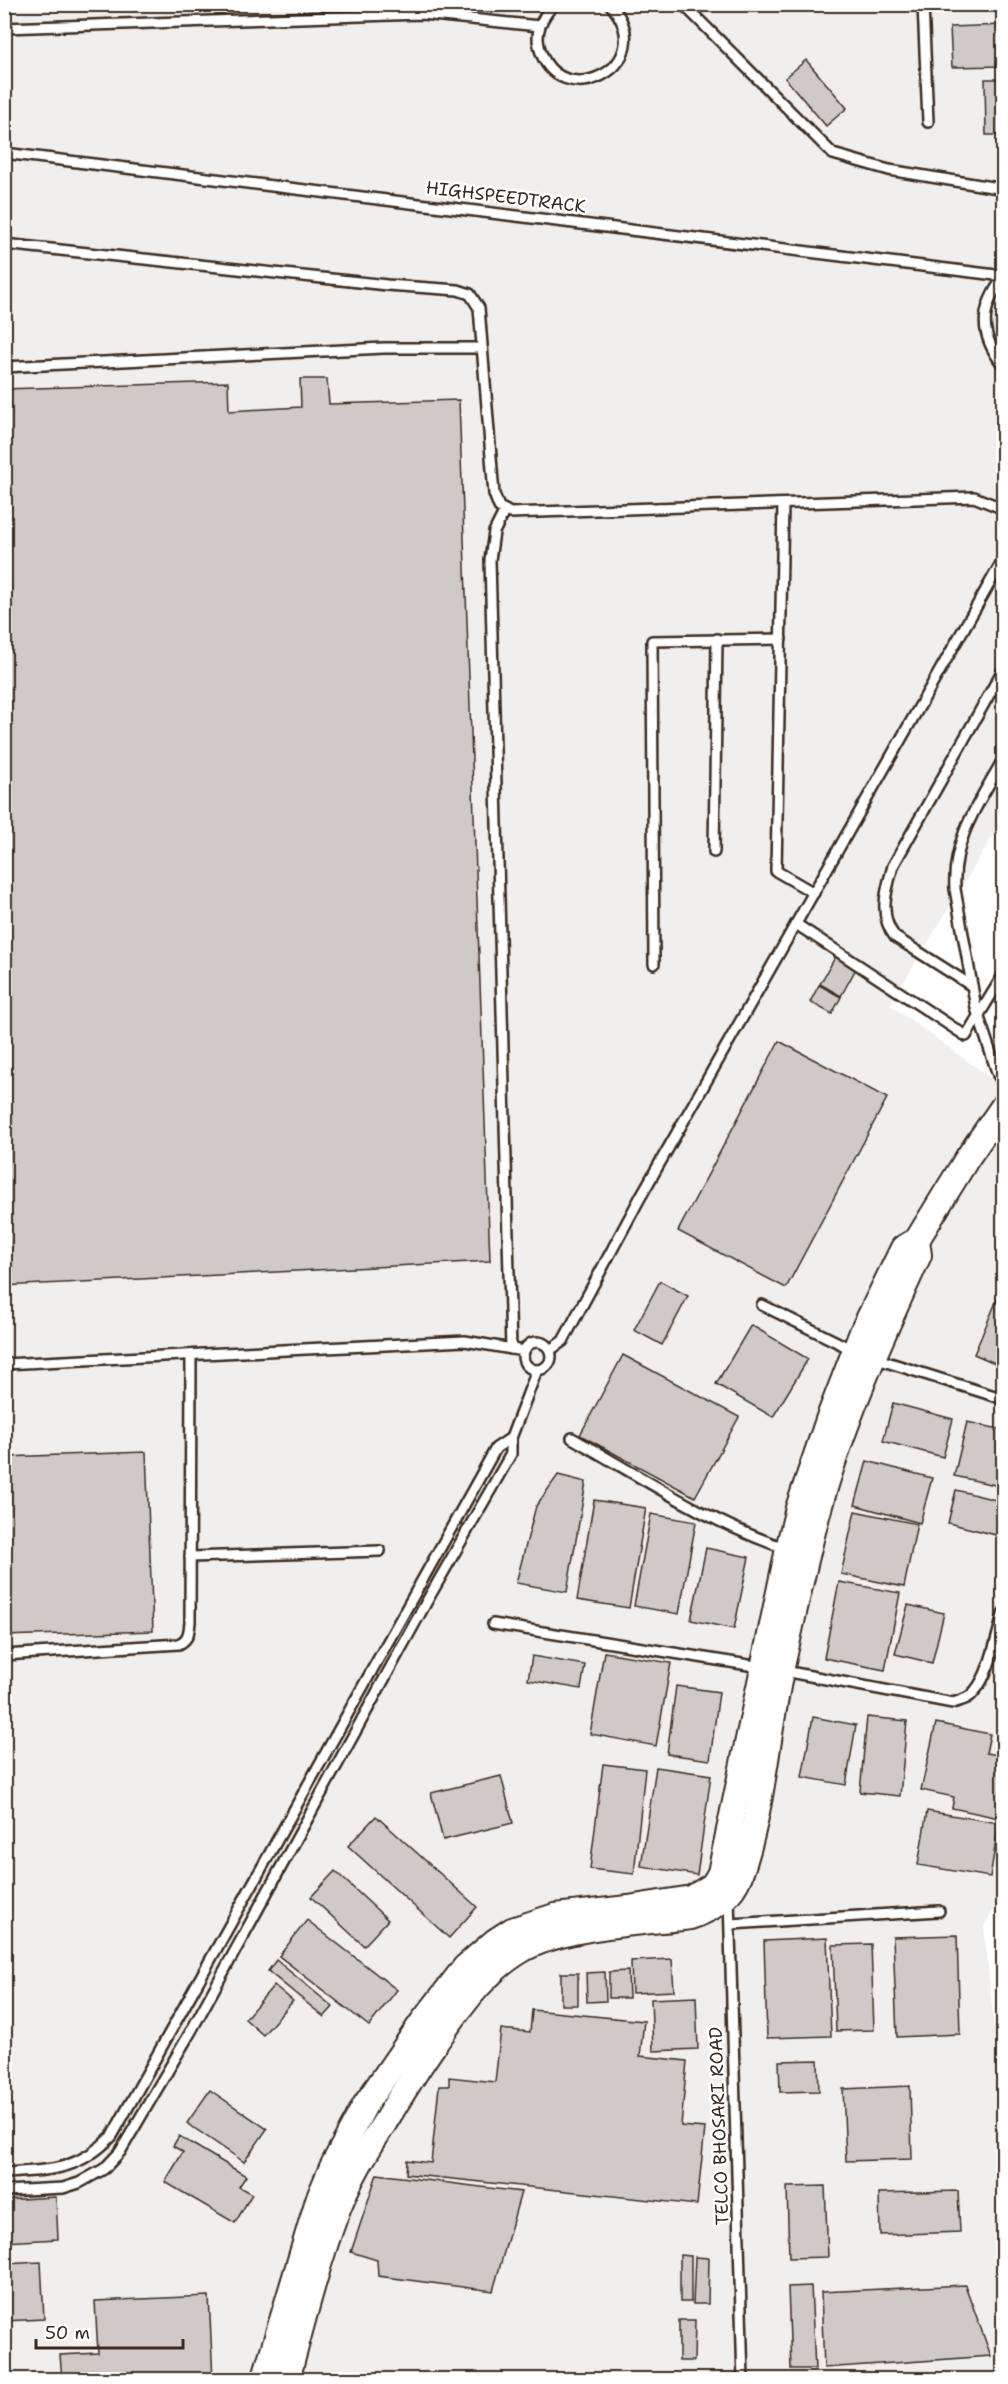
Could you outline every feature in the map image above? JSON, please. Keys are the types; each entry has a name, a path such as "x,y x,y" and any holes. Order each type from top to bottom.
{"street":[{"path":"287,2379 336,2213 356,2169 418,2067 471,1993 499,1966 523,1950 546,1939 572,1932 690,1917 708,1912 724,1884 798,1551 808,1478 863,1354 862,1332 903,1248 917,1240 968,1157 1004,1105"},
{"path":"264,2379 318,2200 332,2168 365,2105 423,2021 465,1967 495,1941 512,1930 555,1916 692,1898 713,1885 724,1884"}],"lane":[{"path":"554,4 539,26 539,48 549,67 560,76 574,81 589,81 603,76 614,67 622,55 626,42 625,27 619,14 610,4"},
{"path":"683,4 833,153 889,170 1004,189"},
{"path":"923,4 928,122"},
{"path":"4,28 422,14 539,26"},
{"name":"HIGHSPEEDTRACK","path":"4,153 1004,277"},
{"path":"4,244 387,285 458,290 470,294 478,308 494,494 499,507 510,513 974,497 1004,509"},
{"path":"1004,277 993,291 986,309 985,331 992,352 1004,366"},
{"path":"4,367 384,348 482,348"},
{"path":"783,504 776,871 814,892"},
{"path":"505,510 494,532 490,560 511,1349"},
{"path":"550,1350 562,1341 641,1196 1004,558"},
{"path":"714,852 717,639"},
{"path":"654,964 651,641 781,639"},
{"path":"972,986 895,937 888,928 885,915 885,894 893,866 1004,668"},
{"path":"1004,758 965,830 958,848 954,871 955,889 979,1017 998,1075 1004,1084"},
{"path":"796,924 966,1036 1004,974"},
{"path":"762,1305 863,1354 1004,1399"},
{"path":"4,1364 465,1341 524,1351"},
{"path":"536,1342 545,1344 550,1350 551,1359 546,1367 537,1370 525,1362 524,1351 528,1345 536,1342"},
{"path":"4,1655 178,1644 185,1640 189,1633 190,1622 191,1356"},
{"path":"4,2191 63,2188 79,2183 104,2169 120,2152 190,2033 511,1454 511,1438 537,1370"},
{"path":"4,2173 74,2164 89,2157 112,2136 496,1448 511,1438"},
{"path":"572,1438 709,1516 745,1534 798,1551"},
{"path":"190,1557 380,1551"},
{"path":"492,1624 772,1669 953,1702 965,1699 974,1692 983,1677 1004,1612"},
{"name":"TELCO BHOSARI ROAD","path":"724,1884 730,1924 743,2379"},
{"path":"730,1924 939,1911"}],"shaded area":[{"path":"5,5 1003,5 1003,819 890,1005 1003,1087 1004,1890 984,1927 1004,2127 1003,2379 5,2380"}],"building":[{"path":"1004,25 1004,66 952,67 950,27"},
{"path":"806,60 847,108 826,126 785,78"},
{"path":"985,79 1004,79 1004,135 986,135"},
{"path":"300,379 327,379 329,404 459,400 490,1261 4,1286 4,389 228,382 229,411 301,407"},
{"path":"837,954 858,965 841,996 820,984"},
{"path":"819,985 841,997 832,1014 810,1002"},
{"path":"779,1041 887,1098 786,1288 678,1231"},
{"path":"660,1281 688,1296 662,1345 634,1330"},
{"path":"1004,1283 1004,1367 974,1354"},
{"path":"751,1325 808,1359 773,1417 716,1384"},
{"path":"623,1355 739,1417 695,1497 580,1435"},
{"path":"893,1403 953,1419 943,1457 883,1441"},
{"path":"967,1422 1004,1430 1004,1487 954,1476"},
{"path":"146,1452 153,1631 4,1636 4,1457"},
{"path":"867,1461 932,1478 920,1523 855,1505"},
{"path":"558,1475 586,1482 567,1592 516,1583 536,1506"},
{"path":"956,1490 1004,1502 996,1535 948,1523"},
{"path":"594,1500 646,1508 629,1608 577,1600"},
{"path":"855,1511 917,1524 904,1587 841,1574"},
{"path":"651,1514 696,1522 679,1614 634,1606"},
{"path":"706,1548 749,1557 734,1629 691,1620"},
{"path":"839,1582 900,1593 885,1670 824,1658"},
{"path":"908,1605 944,1613 932,1663 895,1654"},
{"path":"604,1652 671,1663 656,1746 590,1734"},
{"path":"532,1656 585,1665 581,1689 528,1680"},
{"path":"676,1686 719,1692 710,1760 667,1754"},
{"path":"813,1717 856,1725 846,1785 802,1777"},
{"path":"867,1717 907,1721 900,1796 860,1792"},
{"path":"936,1723 990,1734 986,1753 1004,1756 1004,1819 952,1808 954,1797 921,1790"},
{"path":"603,1764 645,1769 634,1874 590,1869"},
{"path":"656,1767 711,1775 697,1875 641,1866"},
{"path":"501,1776 513,1823 443,1840 431,1793"},
{"path":"927,1811 999,1823 990,1877 918,1865"},
{"path":"376,1816 477,1907 449,1938 348,1846"},
{"path":"335,1871 388,1920 364,1946 311,1897"},
{"path":"307,1920 397,1990 369,2026 279,1956"},
{"path":"957,1935 960,2034 897,2037 893,1937"},
{"path":"827,1938 831,2036 767,2038 764,1941"},
{"path":"871,1944 874,2030 836,2031 833,1945"},
{"path":"672,1959 674,1991 632,1993 631,1961"},
{"path":"276,1960 333,2007 324,2017 268,1971"},
{"path":"628,1971 629,1998 609,1998 609,1972"},
{"path":"605,1972 606,2001 587,2002 586,1973"},
{"path":"561,1973 578,1973 578,2005 561,2005"},
{"path":"274,1985 293,2001 263,2035 245,2019"},
{"path":"696,1997 698,2049 653,2051 651,1999"},
{"path":"532,2010 644,2021 640,2056 687,2061 681,2126 705,2128 697,2205 406,2174 407,2160 431,2163 439,2086 449,2086 449,2077 495,2082 501,2029 530,2032"},
{"path":"818,2060 819,2091 780,2092 779,2061"},
{"path":"910,2086 912,2159 846,2161 843,2089"},
{"path":"210,2090 267,2129 244,2162 187,2123"},
{"path":"179,2136 246,2176 239,2187 252,2194 235,2223 165,2182 183,2152 173,2146"},
{"path":"377,2174 521,2192 493,2291 378,2276 377,2260 351,2252"},
{"path":"825,2186 828,2257 789,2258 787,2187"},
{"path":"958,2191 960,2232 880,2235 879,2193"},
{"path":"56,2197 58,2239 4,2242 4,2200"},
{"path":"680,2255 691,2256 691,2302 680,2302"},
{"path":"695,2257 709,2258 708,2304 693,2304"},
{"path":"41,2262 44,2319 4,2321 4,2264"},
{"path":"965,2285 991,2356 824,2368 821,2292"},
{"path":"811,2286 815,2369 791,2369 788,2287"},
{"path":"209,2296 213,2380 62,2380 60,2355 98,2353 95,2301"},
{"path":"679,2320 695,2320 694,2361 679,2361"}]}
